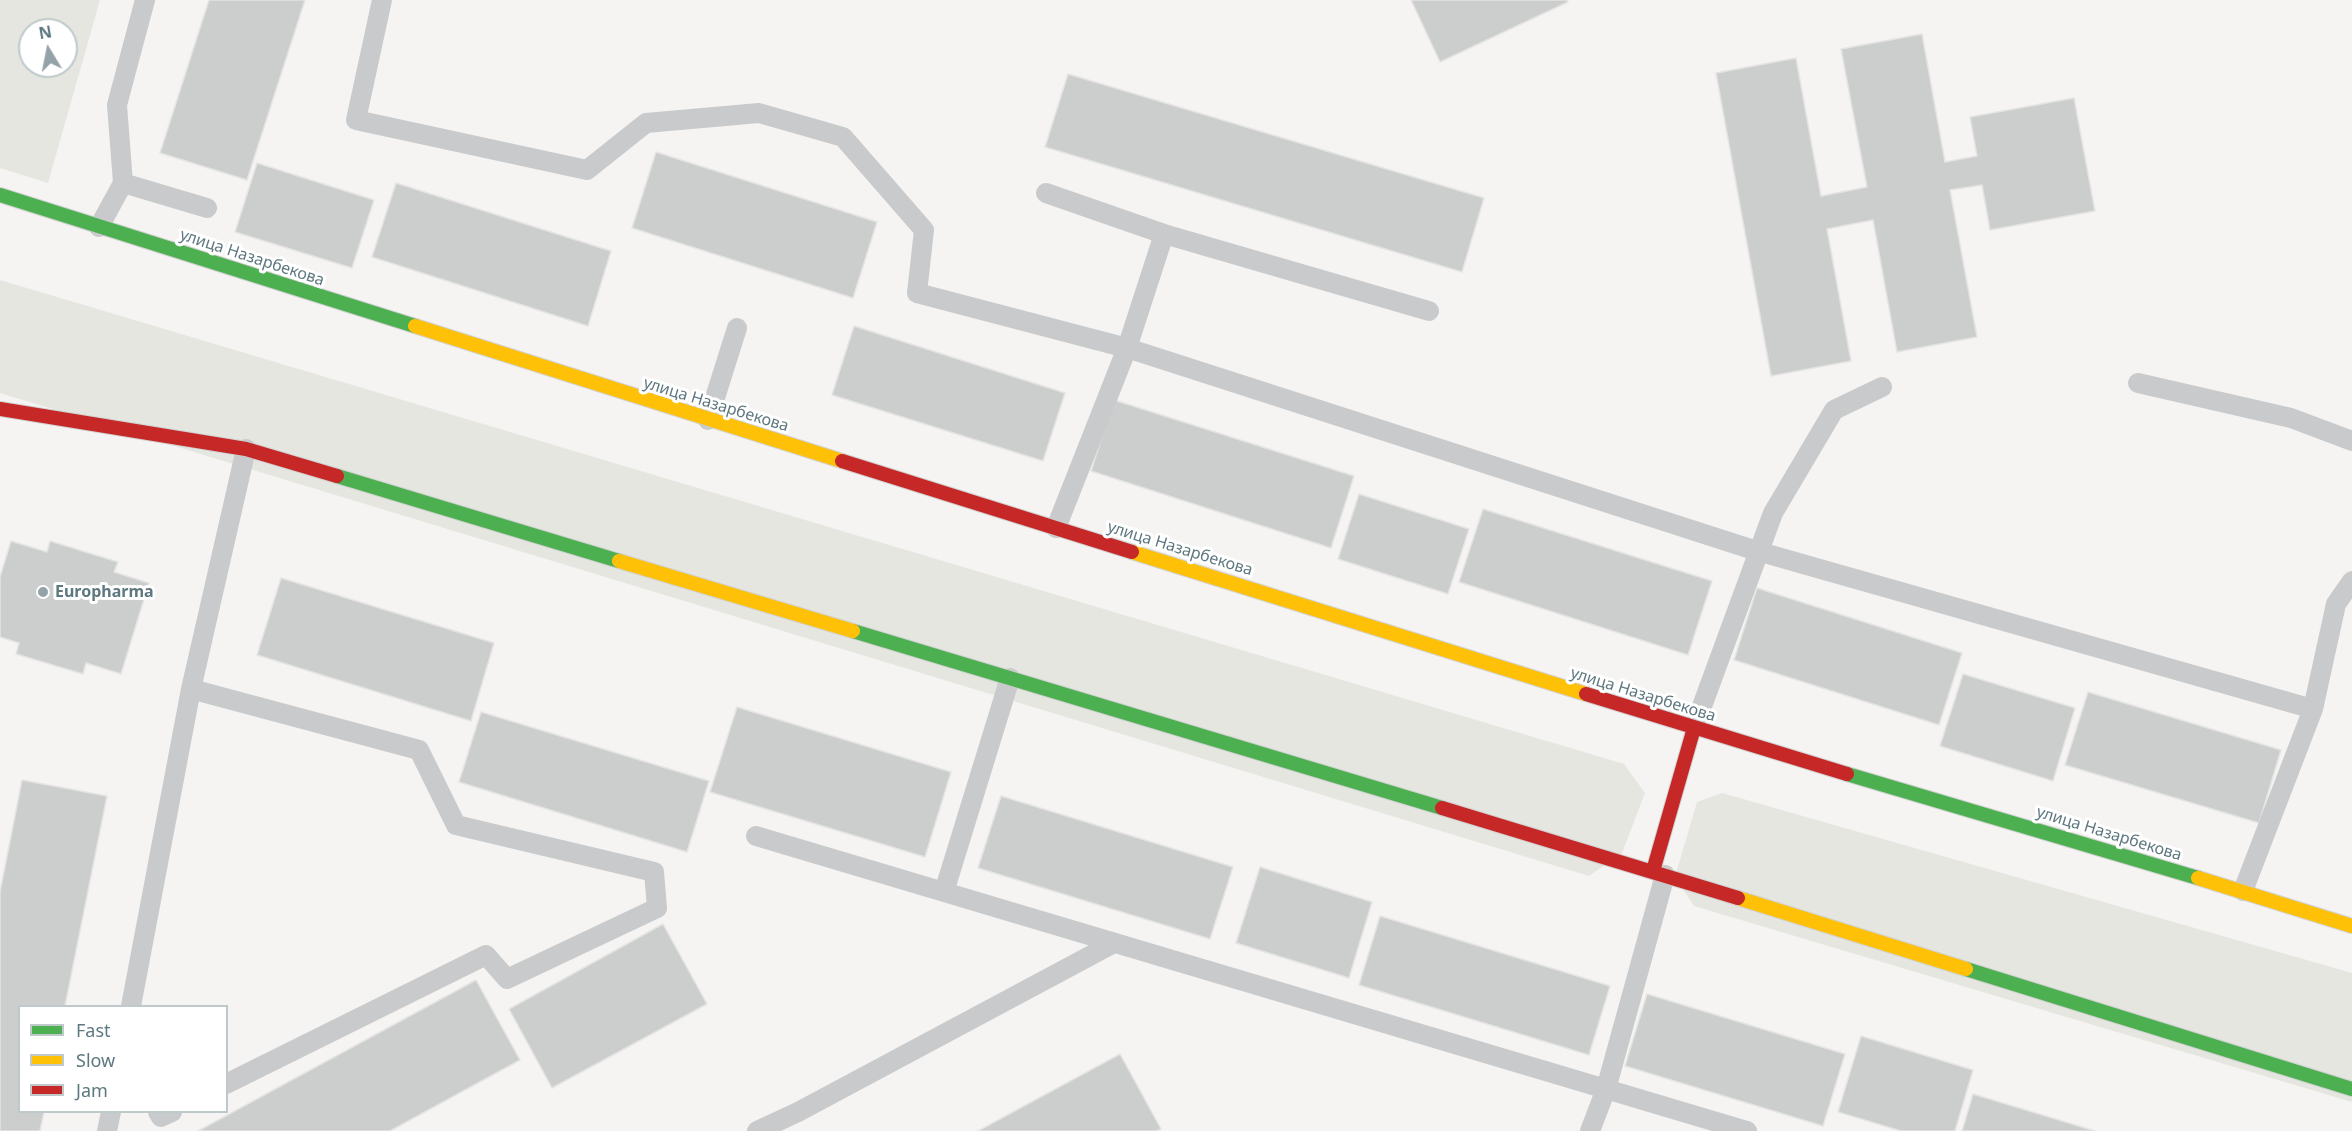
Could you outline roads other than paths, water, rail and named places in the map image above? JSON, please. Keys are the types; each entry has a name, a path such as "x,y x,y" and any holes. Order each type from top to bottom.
{"street":[{"name":"улица Назарбекова","path":"0,195 708,420 1694,728 2244,891 2352,926"},
{"path":"0,409 246,449 1659,873 2352,1089"},
{"path":"1659,873 1694,728"}],"lane":[{"path":"99,226 123,183 117,105 145,0"},
{"path":"382,0 356,120 587,170 646,123 759,113 843,137 924,230 917,293 1127,348 1757,551 2313,709"},
{"path":"123,183 207,208"},
{"path":"1046,193 1164,234 1429,310"},
{"path":"1056,528 1127,348 1164,234"},
{"path":"708,420 737,328"},
{"path":"2138,383 2291,418 2352,441"},
{"path":"1694,728 1757,551 1773,513 1834,410 1882,387"},
{"path":"131,1005 191,688 246,449"},
{"path":"2244,891 2313,709 2336,604 2352,581"},
{"path":"944,892 1010,678"},
{"path":"191,688 419,750 456,825 654,872 657,908 507,979 486,955 228,1083"},
{"path":"756,836 1747,1131"},
{"path":"1590,1131 1606,1089 1659,873"},
{"path":"757,1131 798,1112 1114,943"},
{"path":"107,1131 111,1113"}],"place":[{"name":"Europharma","path":"43,592"}]}
